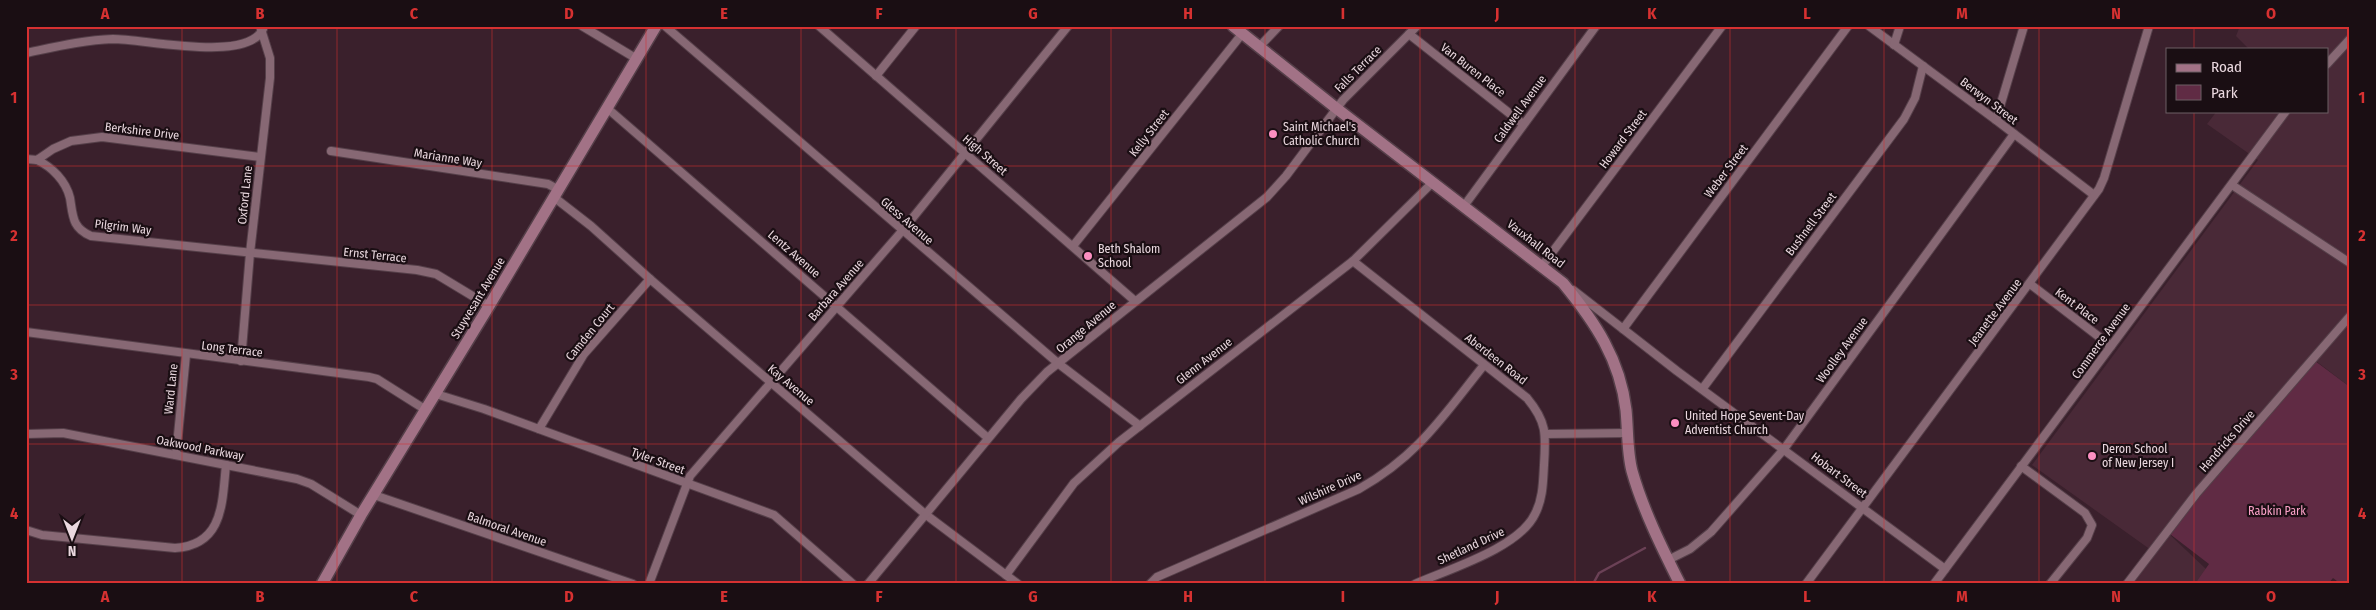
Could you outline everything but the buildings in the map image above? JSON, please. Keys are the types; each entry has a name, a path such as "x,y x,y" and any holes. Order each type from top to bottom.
{"street":[{"path":"582,26 637,59"},
{"name":"Stuyvesant Avenue","path":"324,583 361,514 557,194 656,26"},
{"name":"Gless Avenue","path":"665,26 1059,364 1140,426"},
{"name":"High Street","path":"819,26 1135,301"},
{"path":"876,76 916,26"},
{"name":"Barbara Avenue","path":"649,584 686,483 770,382 902,231 1068,26"},
{"path":"1259,46 1279,26"},
{"name":"Falls Terrace","path":"1336,108 1362,79 1418,26"},
{"name":"Caldwell Avenue","path":"1464,206 1596,26"},
{"name":"Howard Street","path":"1542,266 1722,26"},
{"name":"Weber Street","path":"1623,329 1848,26"},
{"name":"Berwyn Street","path":"1869,26 1996,120 2094,196"},
{"path":"1894,45 1900,26"},
{"path":"1996,120 2024,26"},
{"name":"Jeanette Avenue","path":"1806,584 2094,196 2104,178 2149,26"},
{"path":"26,54 80,42 114,39 218,48 249,42 262,28"},
{"name":"Oxford Lane","path":"241,361 250,252 270,78 270,58 262,28"},
{"name":"Vauxhall Road","path":"1238,30 1336,108 1542,266 1563,283 1588,313 1602,334 1623,386 1632,470 1668,560 1680,584"},
{"name":"Kelly Street","path":"1073,246 1238,30"},
{"name":"Van Buren Place","path":"1410,34 1523,124"},
{"path":"2328,63 2350,40"},
{"name":"Bushnell Street","path":"1703,388 1904,119 1915,98 1923,66"},
{"name":"Lentz Avenue","path":"607,108 988,438"},
{"name":"Orange Avenue","path":"868,584 988,438 1047,372 1267,197 1286,176 1336,108"},
{"name":"Commerce Avenue","path":"1934,584 2285,112"},
{"name":"Woolley Avenue","path":"1668,560 1690,549 1711,532 1784,449 2014,134"},
{"name":"Berkshire Drive","path":"37,160 53,149 72,141 102,137 260,157"},
{"name":"Marianne Way","path":"331,151 548,184 557,194"},
{"path":"26,159 37,160"},
{"name":"Pilgrim Way","path":"37,160 49,167 62,181 70,198 73,220 84,232 91,236 250,252"},
{"name":"Glenn Avenue","path":"1006,575 1074,483 1140,426 1353,261 1433,182"},
{"path":"2232,185 2347,261"},
{"name":"Kay Avenue","path":"557,194 650,279 925,514 1018,584"},
{"name":"Ernst Terrace","path":"250,252 436,274 489,306"},
{"name":"Aberdeen Road","path":"1353,261 1527,398 1542,418 1546,434"},
{"name":"Camden Court","path":"539,429 584,354 650,279"},
{"name":"Hobart Street","path":"1563,283 1945,569"},
{"name":"Kent Place","path":"2030,284 2111,346"},
{"name":"Hendricks Drive","path":"2127,584 2192,500 2350,316"},
{"name":"Long Terrace","path":"26,332 186,355 369,376 377,379 426,410"},
{"name":"Ward Lane","path":"176,455 186,355"},
{"name":"Wilshire Drive","path":"1150,584 1157,577 1359,489 1379,478 1398,465 1429,435 1484,365"},
{"name":"Tyler Street","path":"436,394 484,409 774,515 853,584"},
{"name":"Oakwood Parkway","path":"26,434 63,433 297,479 312,484 361,514"},
{"path":"1546,434 1628,433"},
{"name":"Shetland Drive","path":"1415,584 1506,543 1528,526 1535,514 1542,494 1546,434"},
{"path":"26,530 42,535 174,548 189,546 206,536 217,521 220,512 226,465"},
{"path":"2021,466 2085,513 2092,525 2087,538 2050,584"},
{"name":"Balmoral Avenue","path":"374,495 633,584"}],"shaded area":[{"path":"2240,26 2350,26 2350,387 2312,358 2169,534 2206,569 2215,584 2126,584 2151,550 2032,465 2258,160 2207,124 2216,112 2328,112 2328,48 2248,48 2236,36"}],"green space":[{"name":"Rabkin Park","path":"2311,358 2350,387 2350,584 2341,584 2333,578 2328,584 2195,584 2209,564 2166,531"}],"waterway":[{"path":"1593,584 1599,573 1645,548"}],"place":[{"name":"Saint Michael's Catholic Church","path":"1273,134"},
{"name":"Beth Shalom School","path":"1088,256"},
{"name":"United Hope Sevent-Day Adventist Church","path":"1675,423"},
{"name":"Deron School of New Jersey I","path":"2092,456"}]}
